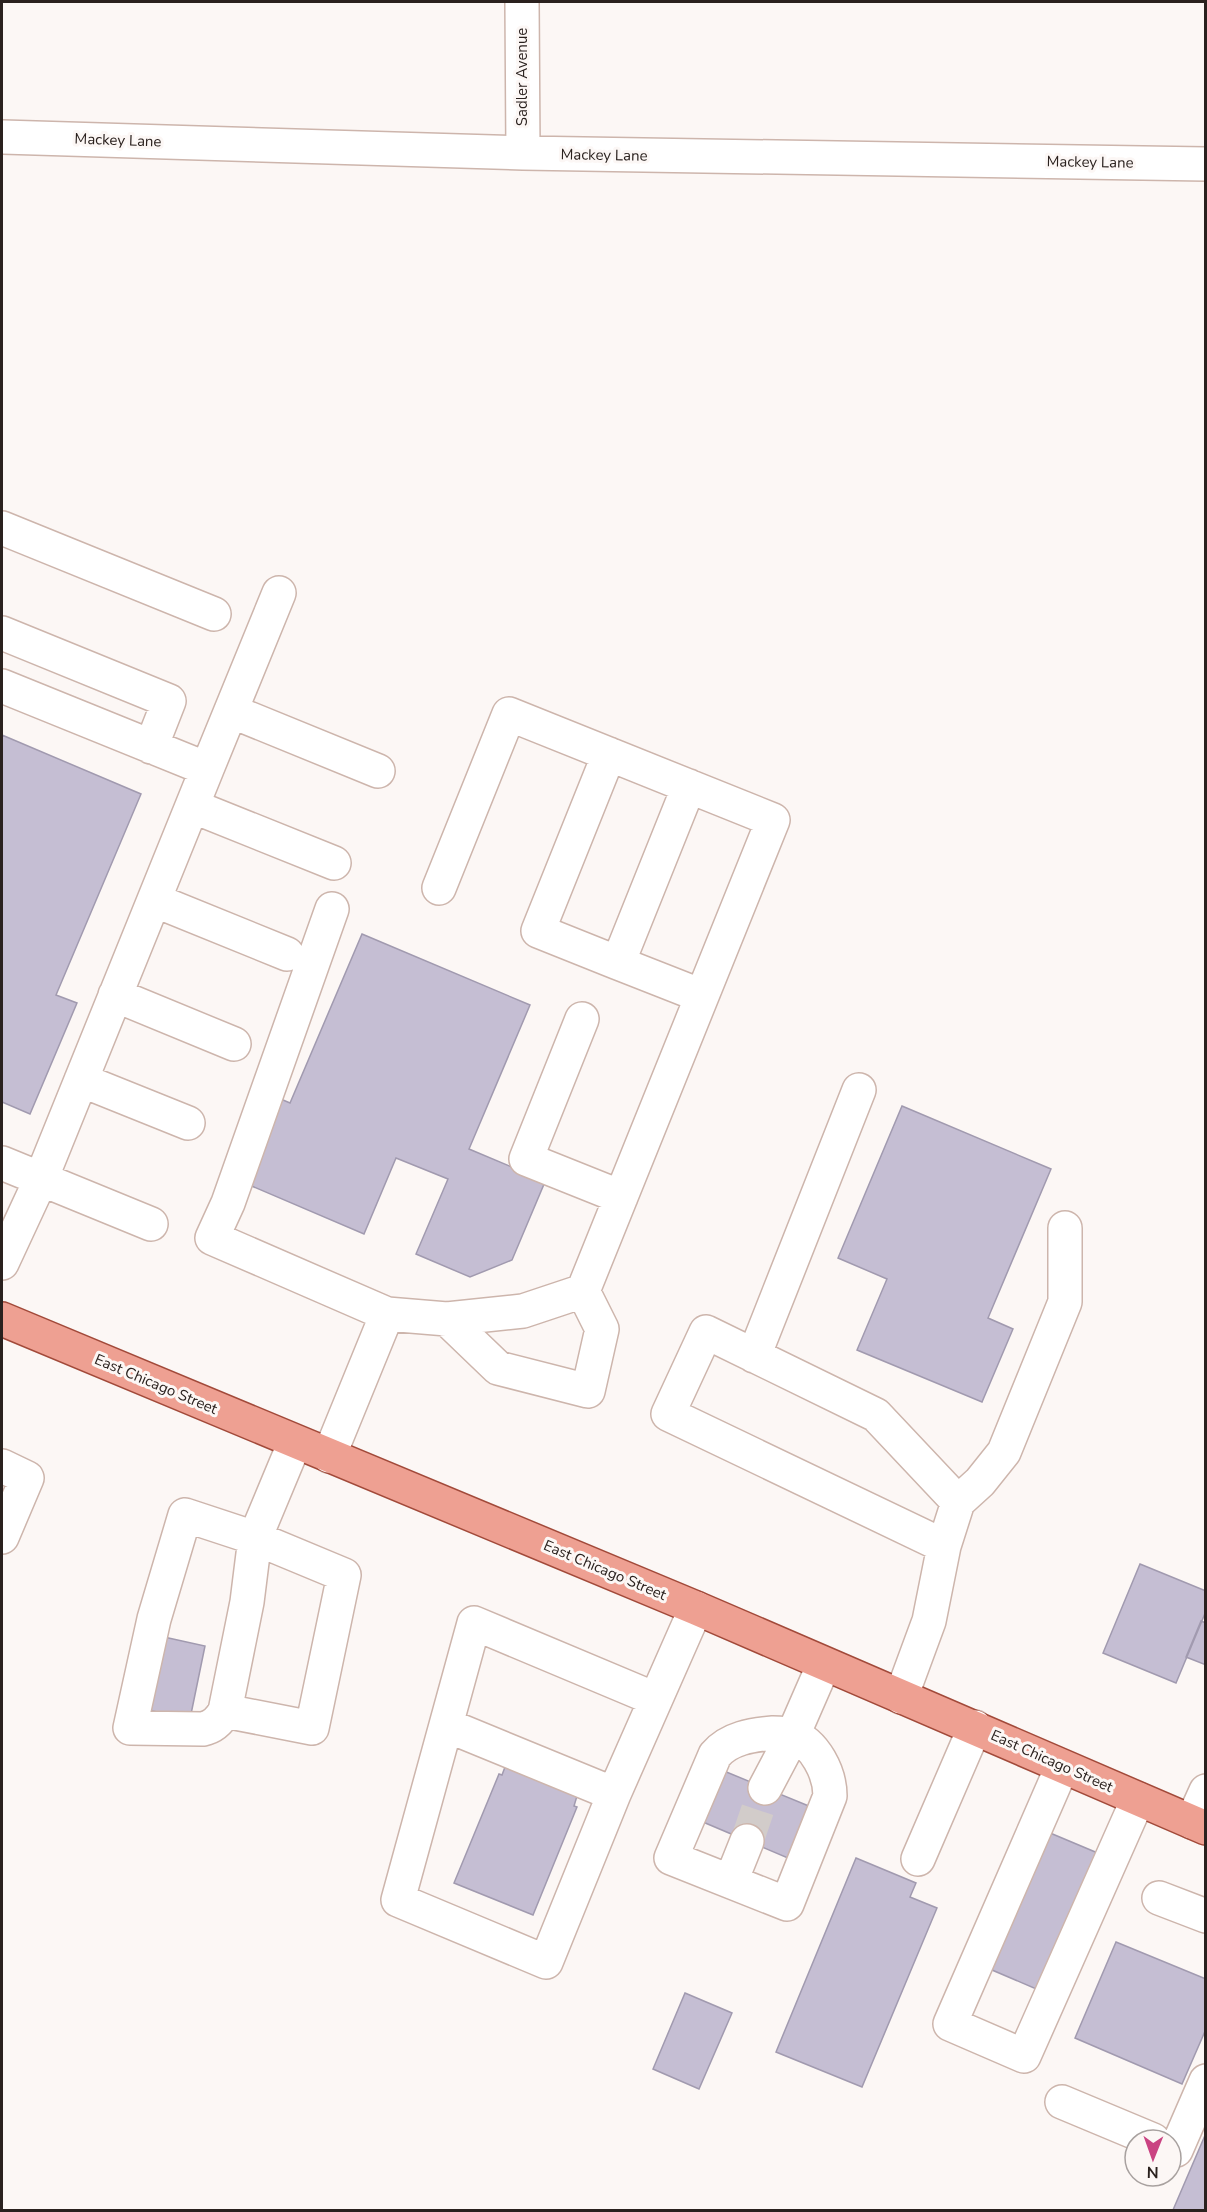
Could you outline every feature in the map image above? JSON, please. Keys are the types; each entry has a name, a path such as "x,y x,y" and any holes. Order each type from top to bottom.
{"main road":[{"name":"East Chicago Street","path":"2,1319 696,1608 1199,1825"}],"street":[{"name":"Sadler Avenue","path":"522,2 523,153"},
{"name":"Mackey Lane","path":"3,137 523,153 1206,164"},
{"path":"2,528 214,614"},
{"path":"2,1263 81,1080 279,593"},
{"path":"2,633 170,701 151,747"},
{"path":"2,686 207,769"},
{"path":"231,711 378,771"},
{"path":"440,888 509,714 773,820 583,1292 602,1329 588,1391 498,1368 447,1319"},
{"path":"609,754 538,931 702,996"},
{"path":"618,963 688,786"},
{"path":"192,806 334,863"},
{"path":"154,900 287,954"},
{"path":"332,909 228,1203 212,1238 387,1314 447,1319 523,1311 583,1292"},
{"path":"115,995 234,1044"},
{"path":"582,1019 526,1159 621,1197"},
{"path":"81,1080 188,1123"},
{"path":"754,1356 859,1090"},
{"path":"2,1163 151,1224"},
{"path":"901,1696 929,1620 944,1546 958,1502 980,1482 1004,1452 1065,1302 1065,1228"},
{"path":"329,1456 387,1314"},
{"path":"944,1546 668,1414 706,1332 876,1415 958,1502"},
{"path":"225,1712 312,1728 344,1575 255,1538 185,1515 154,1618 129,1728 206,1728 225,1712 247,1602 255,1538 295,1442"},
{"path":"2,1466 27,1478 2,1537"},
{"path":"655,1699 474,1623 398,1900 546,1962 614,1794 696,1608"},
{"path":"765,1788 793,1735 825,1664"},
{"path":"446,1725 614,1794"},
{"path":"918,1859 975,1727"},
{"path":"773,1733 793,1735 813,1751 819,1759 828,1778 830,1796 787,1904 671,1858 710,1763 722,1747 740,1739 773,1733"},
{"path":"1062,1767 950,2024 1024,2056 1138,1799"},
{"path":"1199,1825 1206,1791"},
{"path":"731,1881 747,1841"},
{"path":"1159,1898 1206,1916"},
{"path":"1183,2134 1206,2081"},
{"path":"1062,2102 1124,2128"}],"building":[{"path":"2,735 141,794 56,995 77,1003 30,1114 2,1102"},
{"path":"362,934 530,1005 469,1149 531,1175 547,1177 512,1260 470,1277 416,1254 448,1179 396,1158 364,1234 240,1181 276,1097 290,1103"},
{"path":"902,1106 1051,1169 988,1318 1013,1329 982,1402 857,1350 887,1279 838,1258"},
{"path":"1140,1564 1206,1591 1206,1611 1176,1683 1103,1653"},
{"path":"1201,1621 1206,1623 1206,1665 1186,1657"},
{"path":"164,1637 205,1646 190,1719 148,1710"},
{"path":"505,1767 577,1796 574,1806 577,1807 533,1915 454,1883 499,1774 502,1775"},
{"path":"724,1771 816,1809 795,1861 703,1822"},
{"path":"1043,1830 1100,1854 1041,1991 985,1967"},
{"path":"856,1858 916,1883 910,1897 937,1908 862,2087 776,2052"},
{"path":"1116,1942 1206,1979 1206,2029 1182,2084 1075,2038"},
{"path":"685,1993 732,2013 699,2089 653,2069"},
{"path":"1206,2133 1206,2210 1173,2210"}],"tunnel":[{"path":"747,1841 765,1788"}]}
